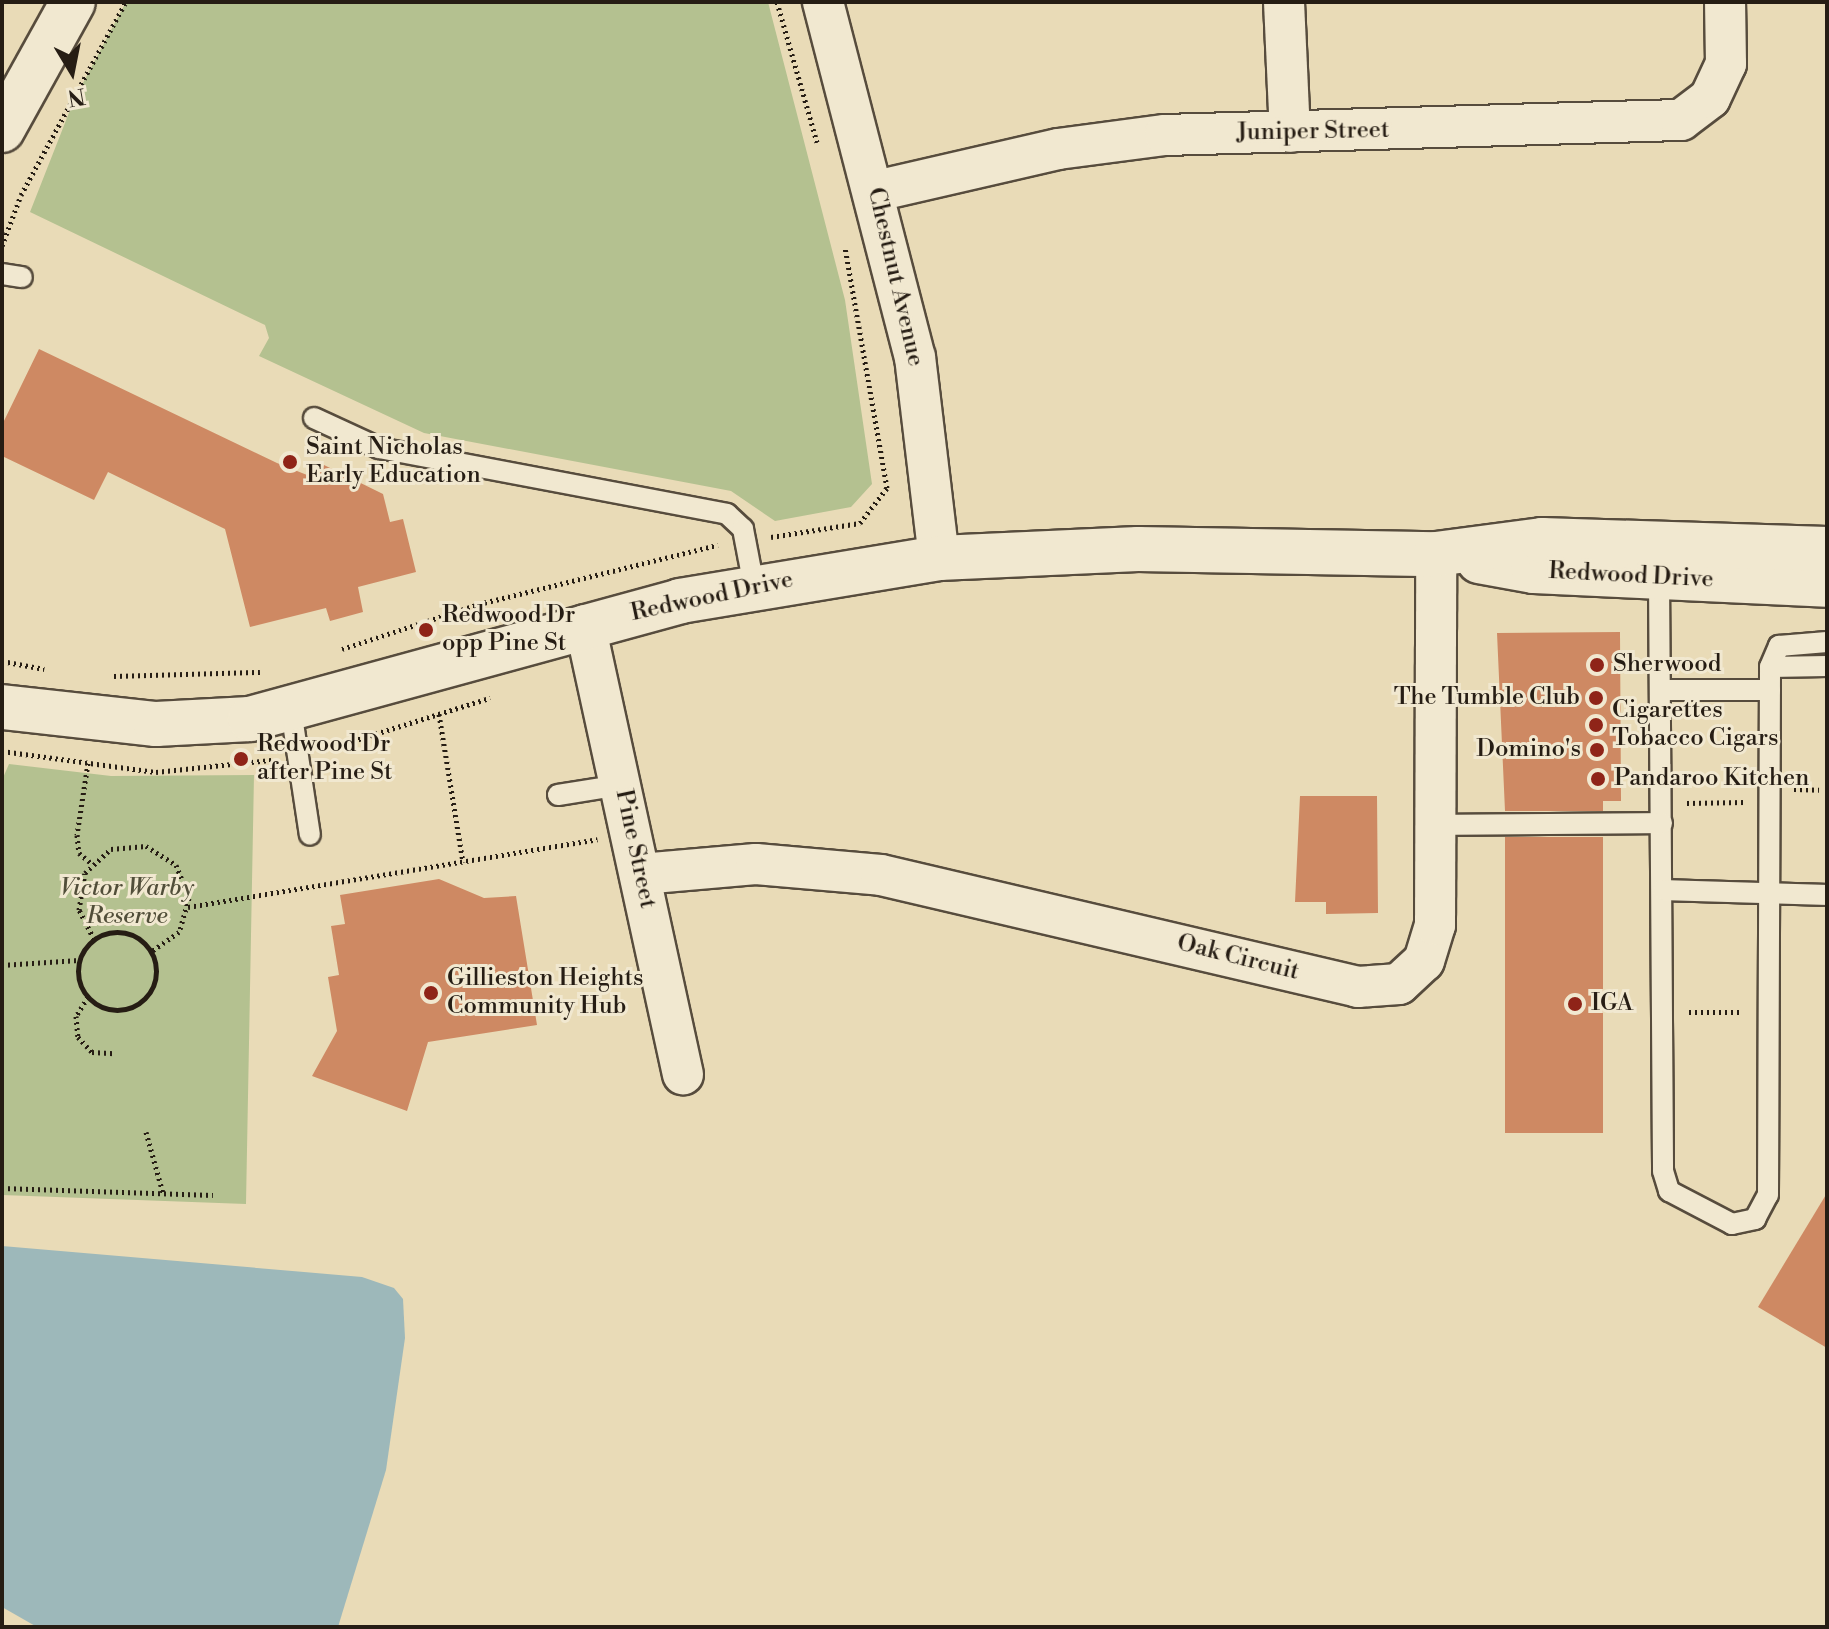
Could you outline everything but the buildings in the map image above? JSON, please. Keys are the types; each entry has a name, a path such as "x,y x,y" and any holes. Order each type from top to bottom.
{"street":[{"path":"2,130 73,2"},
{"name":"Chestnut Avenue","path":"823,2 876,191 915,357 939,558"},
{"path":"1284,2 1290,132"},
{"name":"Juniper Street","path":"876,191 1058,149 1165,135 1646,125 1681,120 1700,105 1726,64 1725,2"},
{"name":"Redwood Drive","path":"2,707 156,724 291,710 585,625 754,586 939,558 1138,549 1436,554 1542,540 1827,549"},
{"name":"Redwood Drive","path":"1436,554 1534,571 1827,585"},
{"name":"Oak Circuit","path":"641,874 756,864 881,875 1358,987 1399,984 1424,961 1435,925 1436,554"},
{"name":"Pine Street","path":"585,625 683,1074"}],"lane":[{"path":"314,418 379,448 727,514 745,541 754,586"},
{"path":"1659,577 1663,1171 1669,1191 1732,1224 1755,1219 1768,1195 1770,667 1779,646 1827,642"},
{"path":"1770,667 1827,666"},
{"path":"1660,690 1770,690"},
{"path":"291,710 310,835"},
{"path":"558,795 621,785"},
{"path":"1435,825 1662,823"},
{"path":"1663,890 1827,895"}],"path":[{"path":"2,246 28,181 126,2"},
{"path":"777,2 821,155"},
{"path":"329,654 658,554 860,523 887,488 844,244"},
{"path":"2,661 57,670"},
{"path":"96,676 269,670"},
{"path":"439,714 463,862"},
{"path":"88,763 77,835 79,853 92,864"},
{"path":"1789,789 1819,790"},
{"path":"1709,803 1753,802"},
{"path":"188,907 598,839"},
{"path":"94,939 79,910 78,891 92,864 129,844 163,853 185,880 188,907 179,932 152,951"},
{"path":"88,997 110,1009 146,998 157,976 152,951 132,934 94,939 79,960 88,997 76,1016 78,1037 92,1052 114,1053"},
{"path":"2,965 79,960"},
{"path":"1709,1012 1723,1012"},
{"path":"146,1132 163,1193"},
{"path":"2,1188 213,1195"}],"green space":[{"path":"126,2 768,2 845,300 872,484 851,507 775,521 731,491 424,433 259,356 269,338 265,325 30,212 74,100"},
{"name":"Victor Warby Reserve","path":"9,764 111,776 254,775 246,1204 2,1195 2,780"}],"water":[{"path":"2,1246 362,1277 394,1288 403,1299 405,1338 386,1470 338,1627 37,1627 2,1607"}],"place":[{"name":"Saint Nicholas Early Education","path":"290,462"},
{"name":"Redwood Dr opp Pine St","path":"426,630"},
{"name":"Sherwood","path":"1597,665"},
{"name":"The Tumble Club","path":"1596,698"},
{"name":"Cigarettes Tobacco Cigars","path":"1596,725"},
{"name":"Domino's","path":"1597,750"},
{"name":"Redwood Dr after Pine St","path":"241,759"},
{"name":"Pandaroo Kitchen","path":"1598,779"},
{"name":"Gillieston Heights Community Hub","path":"431,993"},
{"name":"IGA","path":"1575,1004"}]}
